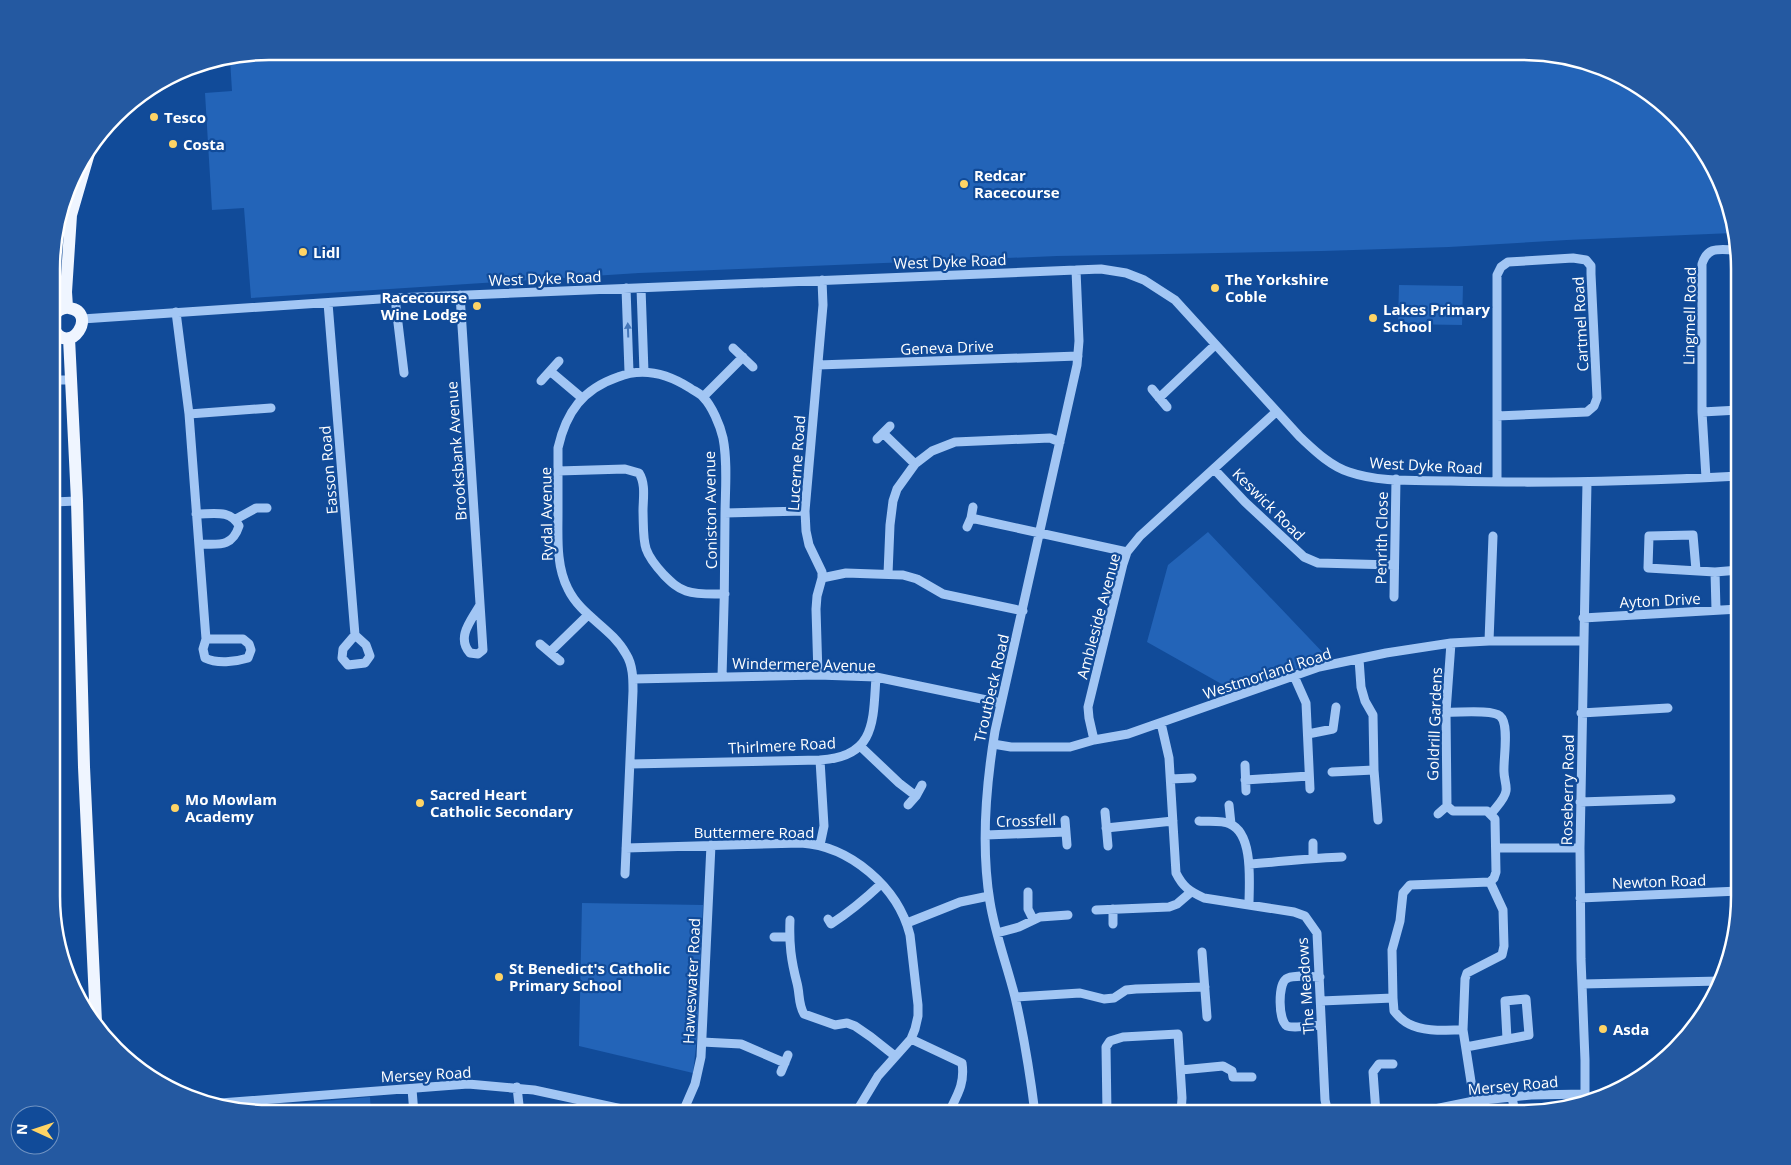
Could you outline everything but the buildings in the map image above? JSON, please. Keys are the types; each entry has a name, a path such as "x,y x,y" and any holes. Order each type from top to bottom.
{"main road":[{"path":"67,307 66,292 71,215 81,180"},
{"path":"60,309 67,307 76,310 82,319 81,329 78,333 69,338 60,336"},
{"path":"69,338 77,502 84,767 96,1013"}],"street":[{"name":"Lingmell Road","path":"1706,478 1702,412 1702,264 1705,254 1712,250 1730,250"},
{"name":"Cartmel Road","path":"1497,482 1497,275 1501,267 1508,262 1573,258 1586,260 1591,266 1597,398 1594,406 1586,412 1498,416"},
{"name":"West Dyke Road","path":"82,319 395,298 1076,270 1116,271 1144,280 1175,300 1214,345 1300,437 1322,457 1347,472 1369,477 1396,479 1497,482 1587,482 1731,476"},
{"name":"Troutbeck Road","path":"1034,1105 1026,1047 989,896 986,835 988,768 1078,356 1076,270"},
{"name":"Lucerne Road","path":"822,280 823,305 805,511 809,545 822,572 822,578"},
{"path":"626,288 629,372"},
{"path":"642,288 644,372"},
{"name":"Brooksbank Avenue","path":"460,295 483,650 478,654 470,653 464,647 464,633 480,605"},
{"path":"395,298 404,373"},
{"name":"Easson Road","path":"328,303 356,635"},
{"path":"176,312 189,414 206,639 202,649 204,658 212,662 248,658 251,650 243,639 206,639"},
{"path":"1159,398 1214,345"},
{"path":"733,348 754,367"},
{"name":"Geneva Drive","path":"818,365 1078,356"},
{"path":"703,397 743,357"},
{"path":"541,381 559,361"},
{"path":"550,371 582,398"},
{"name":"Coniston Avenue","path":"629,372 644,372 674,379 703,397 719,426 723,439 725,462 725,594 722,677"},
{"name":"Rydal Avenue","path":"626,874 633,679 631,667 622,648 588,616 567,588 558,553 558,448 561,433 567,419 582,398 597,385 629,372"},
{"path":"60,380 71,380"},
{"path":"1152,389 1168,407"},
{"path":"189,414 270,408"},
{"path":"1702,412 1731,410"},
{"name":"Ambleside Avenue","path":"1094,740 1088,707 1127,552 1140,536 1276,412"},
{"path":"890,426 880,436 915,464"},
{"path":"888,574 893,501 898,489 915,464 932,451 955,442 1050,438 1060,442"},
{"path":"558,471 625,469 639,473 643,484 644,541 646,553 651,561 674,585 684,591 725,594"},
{"name":"Keswick Road","path":"1214,469 1245,502 1304,558 1318,563 1394,565"},
{"name":"Penrith Close","path":"1394,597 1396,479"},
{"name":"Roseberry Road","path":"1585,1095 1580,898 1580,802 1587,482"},
{"path":"60,502 77,502"},
{"path":"973,507 969,522 1040,532 1127,552"},
{"path":"236,519 256,508 267,508"},
{"path":"725,513 805,511"},
{"path":"196,514 228,514 236,519 239,526 236,536 228,542 199,544"},
{"path":"1696,570 1693,535 1649,536 1648,568 1716,572 1731,571"},
{"path":"1488,641 1493,536"},
{"path":"1716,572 1716,610"},
{"path":"818,675 816,609 822,578 846,573 903,575 917,579 943,594 1023,611"},
{"name":"Ayton Drive","path":"1583,618 1731,609"},
{"path":"550,652 588,616"},
{"name":"Westmorland Road","path":"992,744 1008,747 1070,747 1094,740 1128,734 1319,667 1386,653 1451,643 1584,641"},
{"name":"Goldrill Gardens","path":"1447,806 1446,712 1451,643"},
{"path":"540,644 560,661"},
{"path":"1359,659 1361,687 1373,715 1374,770 1378,820"},
{"name":"Windermere Avenue","path":"633,679 818,675 876,677 1001,703"},
{"path":"1294,676 1306,703 1310,788"},
{"path":"876,677 872,726 860,746 899,783 916,796"},
{"path":"1308,734 1333,729 1336,707"},
{"path":"1581,713 1668,708"},
{"path":"1446,712 1489,713 1500,716 1502,720 1505,732 1504,773 1507,786 1506,793 1491,814"},
{"path":"1096,910 1169,907 1177,904 1192,892 1182,885 1176,873 1170,758 1161,723"},
{"name":"Thirlmere Road","path":"630,764 834,759 852,753 860,746"},
{"path":"820,760 824,826 820,846"},
{"path":"1245,766 1246,791"},
{"path":"1332,772 1374,770"},
{"path":"1245,780 1309,776"},
{"path":"1171,779 1192,778"},
{"path":"908,805 922,785"},
{"path":"1580,802 1671,799"},
{"path":"1229,805 1231,824 1240,833 1245,842 1249,864 1249,904"},
{"path":"1438,814 1447,806 1453,811 1483,810 1491,814 1495,819 1496,872 1490,882 1410,885 1406,888 1403,893 1400,922 1391,959 1394,1012 1410,1025 1463,1030"},
{"path":"1105,812 1108,846"},
{"name":"Crossfell","path":"1065,820 1067,845"},
{"path":"1106,828 1173,820"},
{"path":"1199,821 1231,824"},
{"name":"Crossfell","path":"986,835 1066,832"},
{"name":"Buttermere Road","path":"626,848 801,843 820,846 857,863 894,898 907,923 910,935 918,1016 911,1039 894,1056 874,1083 861,1105"},
{"path":"1313,843 1314,858"},
{"name":"Haweswater Road","path":"686,1105 695,1084 702,1042 711,845"},
{"path":"1496,848 1580,848"},
{"path":"1249,864 1342,857"},
{"path":"1474,1101 1463,1030 1465,979 1467,973 1502,955 1504,952 1503,910 1490,882"},
{"path":"828,919 831,924 848,914 881,884"},
{"name":"Newton Road","path":"1580,898 1731,891"},
{"path":"1028,892 1028,909 1033,919"},
{"name":"The Meadows","path":"1192,892 1204,898 1294,912 1305,916 1317,933 1326,1105"},
{"path":"907,923 960,902 989,896"},
{"path":"1113,909 1113,924"},
{"path":"997,933 1019,927 1040,917 1068,915"},
{"path":"790,920 789,937 793,970 798,984 800,1008 804,1014 835,1025 848,1024 855,1026 894,1056"},
{"path":"774,936 789,937"},
{"path":"1202,952 1207,1017"},
{"path":"1320,977 1290,977 1285,979 1281,984 1281,1008 1283,1022 1286,1026 1322,1025"},
{"path":"1582,984 1712,982"},
{"path":"1015,997 1080,993 1104,999 1114,998 1126,990 1204,987"},
{"path":"1321,1001 1393,998"},
{"path":"1466,1047 1528,1035 1526,999 1504,1000 1507,1039"},
{"path":"1107,1105 1106,1047 1110,1041 1123,1037 1178,1034 1181,1105"},
{"path":"911,1039 962,1063 964,1077 952,1105"},
{"path":"702,1042 741,1044 785,1063"},
{"path":"1375,1105 1373,1072 1379,1064 1393,1064"},
{"path":"1181,1070 1223,1066 1232,1071 1233,1077 1252,1077"},
{"name":"Mersey Road","path":"234,1102 468,1084 517,1087 606,1105"},
{"path":"517,1087 519,1105"},
{"path":"412,1088 413,1105"},
{"name":"Mersey Road","path":"1454,1105 1512,1097 1582,1096"},
{"path":"1512,1097 1514,1105"}],"shaded area":[{"name":"Redcar Racecourse","path":"255,60 1536,60 1576,67 1602,76 1638,95 1670,121 1688,142 1703,165 1720,202 1728,233 1449,247 1057,256 639,273 251,298 244,208 212,210 205,93 232,91 230,64"},
{"path":"1399,285 1463,286 1462,325 1398,324"},
{"path":"1208,532 1328,658 1234,691 1147,642 1168,565"},
{"path":"582,903 703,905 697,1037 693,1073 579,1046"},
{"path":"370,1097 370,1105 282,1105"}],"place":[{"name":"Tesco","path":"154,117"},
{"name":"Costa","path":"173,144"},
{"name":"Redcar Racecourse","path":"964,184"},
{"name":"Lidl","path":"303,252"},
{"name":"The Yorkshire Coble","path":"1215,288"},
{"name":"Racecourse Wine Lodge","path":"477,306"},
{"name":"Lakes Primary School","path":"1373,318"},
{"name":"Sacred Heart Catholic Secondary","path":"420,803"},
{"name":"Mo Mowlam Academy","path":"175,808"},
{"name":"St Benedict's Catholic Primary School","path":"499,977"},
{"name":"Asda","path":"1603,1029"}]}
